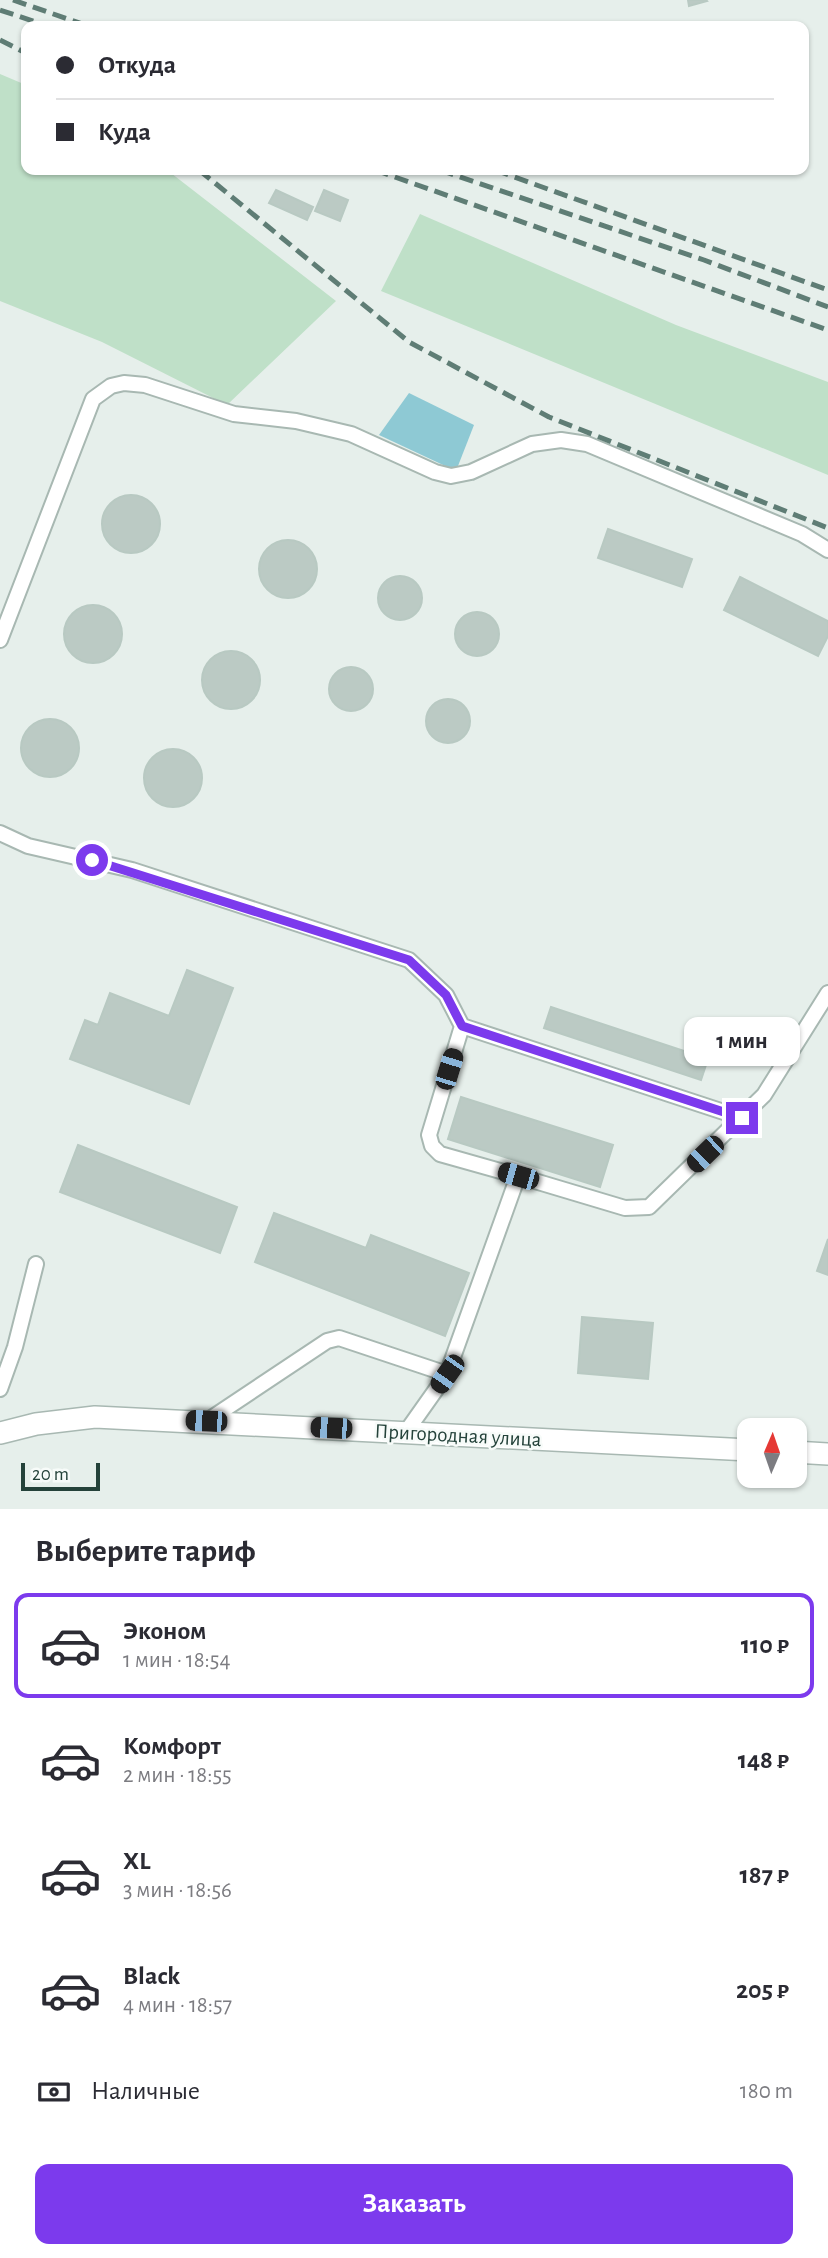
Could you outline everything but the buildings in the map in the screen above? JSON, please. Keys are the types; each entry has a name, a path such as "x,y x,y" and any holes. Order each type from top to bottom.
{"street":[{"name":"Пригородная улица","path":"0,1433 36,1424 95,1418 206,1421 737,1449"},
{"path":"807,1453 828,1454"}],"lane":[{"path":"0,640 93,399 111,386 124,383 145,385 234,414 296,421 351,435 435,472 451,476 471,472 532,444 561,440 587,444 802,534 828,550"},
{"path":"0,833 28,846 132,870 409,960 446,995 462,1026 429,1135 432,1146 440,1154 625,1208 649,1208 764,1096 828,993"},
{"path":"462,1026 742,1118"},
{"path":"406,1432 447,1374 518,1176"},
{"path":"0,1389 15,1347 36,1264"},
{"path":"206,1421 327,1341 339,1338 447,1374"}],"green space":[{"path":"0,74 21,83 21,175 173,175 336,301 227,405 102,342 0,301"},
{"path":"420,214 676,325 828,382 828,475 381,291"}],"water":[{"path":"409,393 474,425 456,471 379,435"}],"railway":[{"path":"13,0 74,21"},
{"path":"0,10 33,21"},
{"path":"0,40 21,50"},
{"path":"205,175 409,342 549,417 828,528"},
{"path":"389,175 828,330"},
{"path":"455,175 704,260 828,307"},
{"path":"509,175 828,290"}],"route":[{"path":"92,860 132,870 409,960 446,995 462,1026 742,1118"}]}
